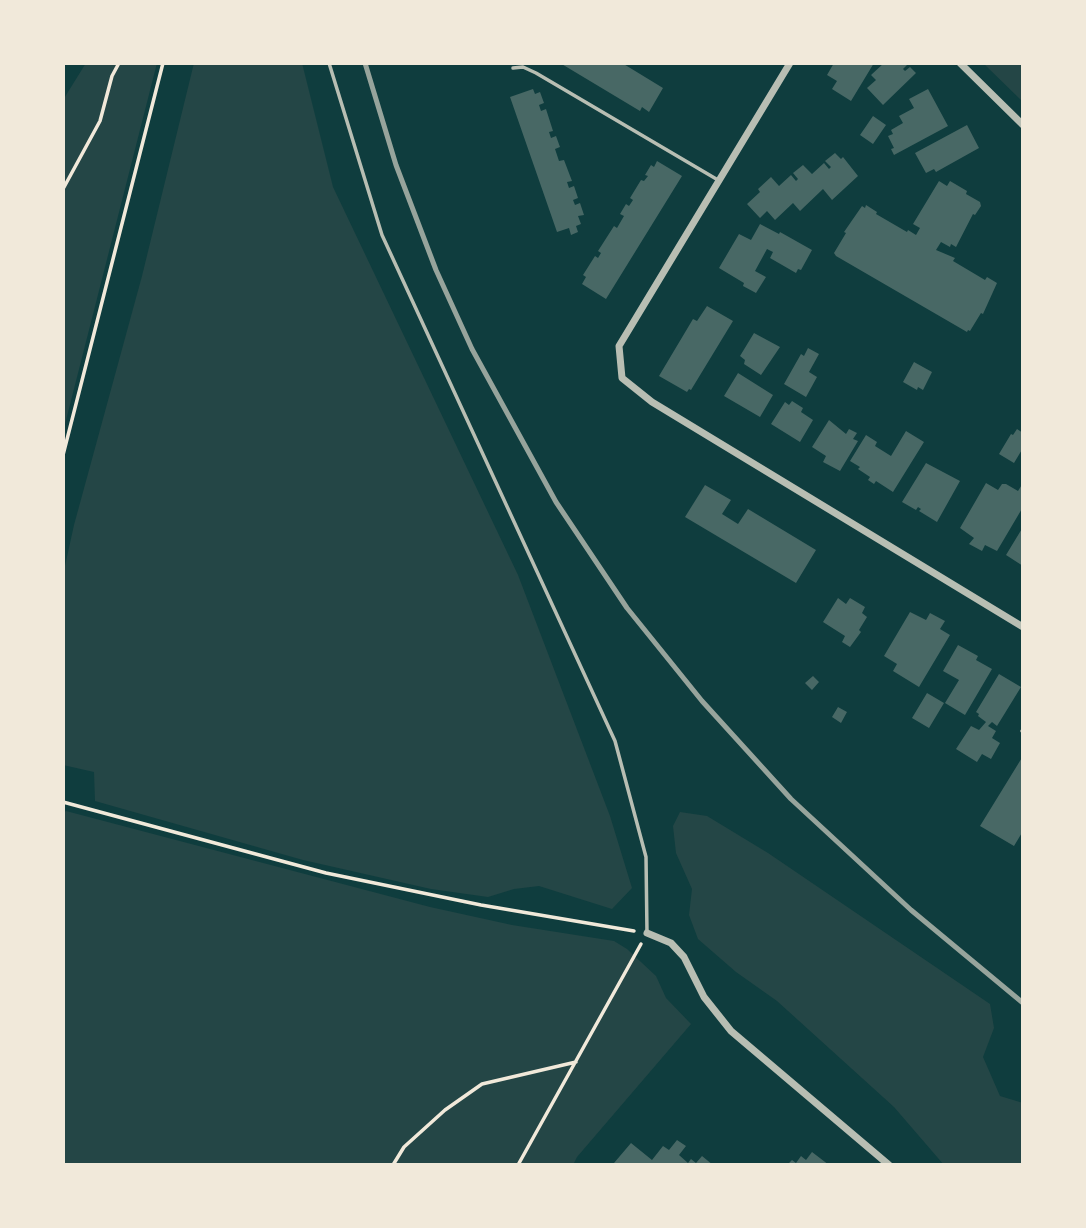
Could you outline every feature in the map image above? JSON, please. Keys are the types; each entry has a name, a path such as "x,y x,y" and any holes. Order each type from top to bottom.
{"street":[{"path":"790,63 619,346 622,378 652,402 1023,626"},
{"path":"960,63 1023,125"},
{"path":"647,933 671,943 684,957 704,998 731,1031 889,1165"}],"lane":[{"path":"329,63 382,235 615,741 646,858 647,933"},
{"path":"513,68 523,67 536,73 719,181"}],"path":[{"path":"63,189 100,121 112,76 119,63"},
{"path":"63,456 163,63"},
{"path":"63,802 326,873 481,905 647,933 518,1165"},
{"path":"393,1165 404,1147 445,1110 482,1084 576,1062"}],"shaded area":[{"path":"86,63 157,63 63,432 63,100"},
{"path":"194,63 302,63 333,187 518,575 610,816 632,888 612,909 539,886 514,889 488,897 431,889 303,860 95,801 94,772 63,765 63,575 74,525 142,276"},
{"path":"983,63 1023,63 1023,102"},
{"path":"66,811 430,907 512,925 614,941 627,949 656,976 666,998 691,1024 573,1165 63,1165 63,813"},
{"path":"680,812 707,816 768,853 990,1004 994,1028 983,1057 1000,1096 1023,1103 1023,1165 944,1165 894,1107 777,1001 736,972 698,939 689,915 692,889 676,853 673,826"}],"building":[{"path":"560,63 622,63 663,88 649,112 642,107 640,111"},
{"path":"834,63 874,63 851,101 832,89 837,81 827,75"},
{"path":"884,63 906,63 903,69 905,71 910,67 916,73 883,105 867,88 876,80 871,75"},
{"path":"533,89 535,94 540,92 544,103 539,105 541,111 546,109 553,131 549,132 551,138 556,136 560,147 555,149 559,161 564,160 572,181 567,182 569,188 574,186 578,198 573,200 575,205 580,203 584,215 578,216 581,224 576,226 578,232 571,235 569,228 557,232 510,97"},
{"path":"928,89 948,126 894,155 891,149 894,148 888,136 893,134 891,130 903,123 899,116 914,108 909,99"},
{"path":"873,116 886,125 873,144 860,135"},
{"path":"967,125 979,148 936,172 934,169 926,173 915,153"},
{"path":"835,153 841,159 843,157 858,176 832,200 823,189 800,211 793,203 775,220 767,211 760,218 747,204 771,177 779,186 791,175 796,181 798,179 793,173 803,165 812,174 824,163 829,169 831,167 825,161"},
{"path":"657,161 682,176 606,299 582,284 586,277 583,275 595,256 598,258 601,253 598,251 624,216 620,214 626,204 629,206 633,200 630,198 641,180 644,181 651,165 654,167"},
{"path":"939,181 947,186 950,181 967,191 966,194 980,202 981,206 975,215 973,214 956,247 941,242 936,250 955,258 953,261 985,280 987,277 997,283 983,314 981,313 967,332 834,253 846,233 844,232 862,206 865,208 866,205 877,212 876,214 916,235 920,228 913,224"},
{"path":"760,224 812,250 801,270 798,269 796,273 770,258 773,252 767,249 755,271 766,277 756,293 719,268 739,234 751,240"},
{"path":"707,306 733,321 691,390 687,392 659,376 693,319 697,321"},
{"path":"754,333 780,347 761,375 744,364 745,360 740,356"},
{"path":"808,348 819,354 809,372 817,377 806,397 784,384 801,354 804,356"},
{"path":"914,362 932,372 923,390 918,387 917,390 903,382"},
{"path":"738,373 773,395 760,417 724,396"},
{"path":"792,401 803,408 801,412 813,420 800,442 771,424 785,402 789,405"},
{"path":"829,420 846,434 849,429 857,433 853,439 858,441 840,471 823,462 826,456 812,447"},
{"path":"1017,429 1023,433 1023,448 1014,463 999,454"},
{"path":"906,431 924,442 893,492 876,481 874,484 868,480 870,477 850,461 866,435 877,442 875,446 891,456"},
{"path":"926,463 960,481 937,522 919,511 921,509 918,507 916,510 902,502"},
{"path":"986,483 998,490 1002,484 1006,484 1018,491 1023,483 1023,507 997,551 985,545 982,551 969,544 974,538 960,528"},
{"path":"705,485 731,500 722,514 738,524 748,509 816,550 796,583 685,517"},
{"path":"1023,527 1023,566 1006,555"},
{"path":"838,598 846,604 850,598 865,607 862,613 867,617 859,630 861,632 850,647 842,642 845,636 823,622"},
{"path":"910,612 926,620 930,613 945,621 940,629 950,635 919,687 893,671 897,664 884,656"},
{"path":"958,645 978,656 976,660 992,669 965,715 945,703 959,680 943,671"},
{"path":"999,674 1021,687 997,726 992,722 988,726 996,731 992,738 1000,743 991,759 982,754 977,762 956,749 971,726 979,730 986,722 976,712"},
{"path":"813,676 819,682 812,690 805,683"},
{"path":"927,693 944,703 929,728 912,718"},
{"path":"838,707 847,712 841,723 832,717"},
{"path":"1023,756 1023,831 1014,846 980,826"},
{"path":"677,1140 686,1146 679,1155 688,1163 691,1159 696,1163 702,1156 713,1165 614,1163 631,1143 652,1160 663,1146 669,1150"},
{"path":"812,1152 829,1165 787,1165 792,1160 796,1163 801,1156 806,1160"}],"railway":[{"path":"365,63 396,165 436,270 472,349 556,502 627,608 702,701 791,799 911,910 1023,1003"}]}
